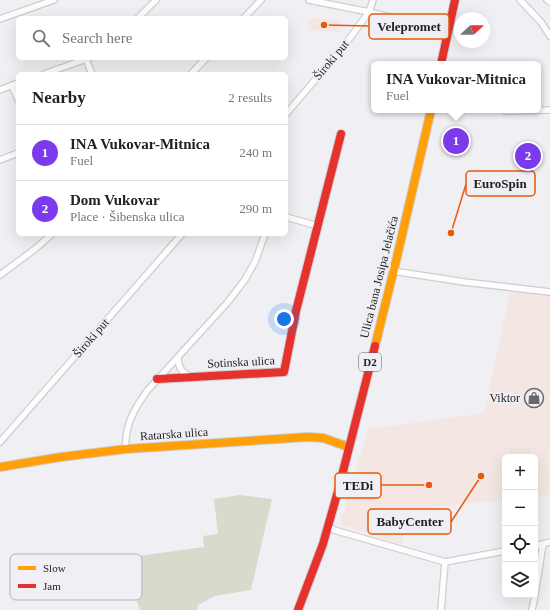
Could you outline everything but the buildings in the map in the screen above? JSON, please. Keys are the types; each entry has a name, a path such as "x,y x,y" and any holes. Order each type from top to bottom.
{"street":[{"path":"0,19 54,0"},
{"path":"140,16 156,0"},
{"path":"246,16 261,0"},
{"path":"309,0 369,12 448,31"},
{"name":"Široki put","path":"288,112 344,46 369,12 373,0"},
{"path":"442,61 454,0"},
{"path":"520,0 541,22 550,36"},
{"path":"50,72 85,60"},
{"path":"88,60 91,72"},
{"path":"193,72 204,60"},
{"path":"0,90 16,84"},
{"path":"12,85 16,95"},
{"name":"Ulica bana Josipa Jelačića","path":"298,610 318,559 349,448 418,171 430,113"},
{"name":"Sotinska ulica","path":"157,380 284,372 296,311 341,134"},
{"path":"0,160 16,155"},
{"path":"288,218 318,226"},
{"path":"0,275 50,236"},
{"name":"Široki put","path":"0,442 180,236"},
{"path":"126,449 125,441 127,428 138,402 227,303 244,281 255,262 264,236"},
{"path":"393,271 464,282 550,292"},
{"name":"Sotinska ulica","path":"178,356 179,368 183,373 193,377"},
{"name":"Ratarska ulica","path":"0,467 61,457 126,449 308,437 323,438 349,448"},
{"path":"328,526 334,530 445,562 502,552"},
{"path":"538,545 550,542"},
{"path":"538,575 543,544"},
{"path":"441,610 445,562"},
{"path":"532,610 534,598"}],"shaded area":[{"path":"309,18 340,20 339,33 308,30"},
{"path":"510,292 550,295 550,495 538,497 538,454 502,454 502,500 408,510 402,545 340,524 368,429 484,413"},
{"path":"240,495 272,499 251,590 215,596 198,605 197,610 140,610 137,600 142,600 142,555 204,547 203,536 218,534 214,499"}],"traffic: slow":[{"path":"375,346 430,113"},
{"path":"0,467 61,457 126,449 308,437 323,438 349,447"}],"traffic: jam":[{"path":"442,61 455,0"},
{"path":"157,379 284,372 296,311 341,134"},
{"path":"298,610 323,544 375,346"}],"place":[{"name":"Velepromet","path":"324,25"},
{"name":"INA Vukovar-Mitnica","path":"456,141"},
{"name":"Dom Vukovar","path":"528,156"},
{"name":"EuroSpin","path":"451,233"},
{"name":"Viktor","path":"534,398"},
{"name":"BabyCenter","path":"481,476"},
{"name":"TEDi","path":"429,485"}]}
